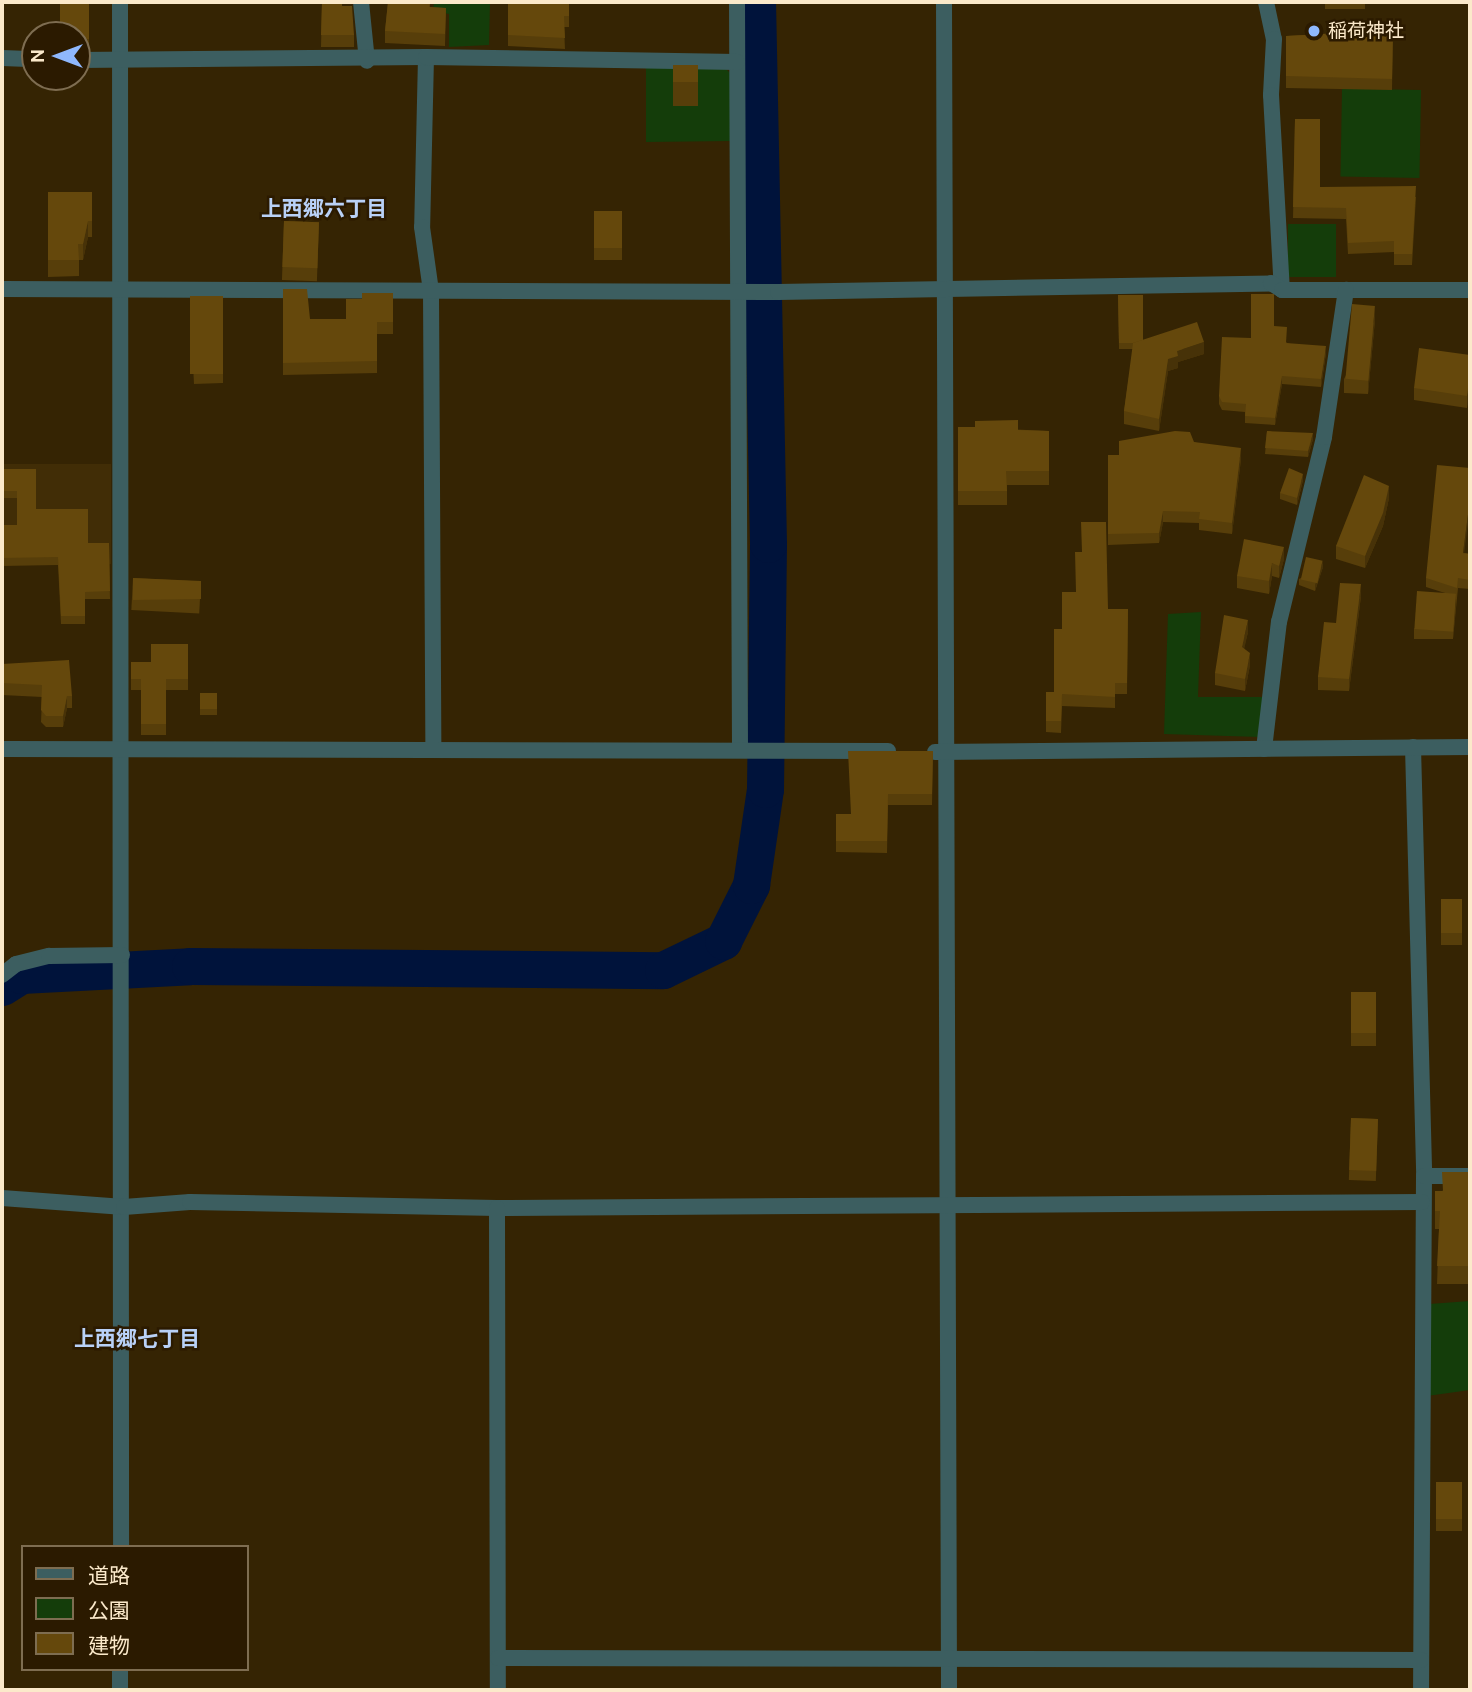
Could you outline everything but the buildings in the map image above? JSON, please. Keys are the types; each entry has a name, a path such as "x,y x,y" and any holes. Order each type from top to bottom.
{"street":[{"path":"120,2 124,1207 121,1545"},
{"path":"361,2 367,61"},
{"path":"737,2 745,748"},
{"path":"944,2 944,752 949,1690"},
{"path":"1266,2 1274,39 1270,95 1282,290"},
{"path":"91,60 367,61 426,57 737,62"},
{"path":"426,57 422,227 431,291 433,749"},
{"path":"2,58 21,59"},
{"path":"2,289 778,292 1271,283 1282,290 1470,290"},
{"path":"1264,749 1279,622 1322,448 1346,290"},
{"path":"1413,747 1424,1176 1421,1690"},
{"path":"2,749 745,748 944,752 1470,747"},
{"path":"2,975 16,964 49,956 122,955"},
{"path":"1424,1176 1470,1176"},
{"path":"2,1198 124,1207 190,1202 497,1208 1422,1202"},
{"path":"497,1208 498,1690"},
{"path":"498,1658 1421,1660"},
{"path":"120,1671 120,1690"}],"shaded area":[{"path":"2,464 111,464 111,564 2,564"}],"green space":[{"path":"434,2 490,2 489,45 449,47 449,14 433,11"},
{"path":"646,68 725,68 733,76 732,141 646,142"},
{"path":"1342,89 1421,90 1419,178 1340,177"},
{"path":"1288,224 1336,224 1336,277 1288,277"},
{"path":"1201,612 1198,697 1263,697 1260,737 1164,734 1168,614"},
{"path":"1470,1301 1470,1390 1427,1396 1429,1304"}],"waterway":[{"path":"2,987 21,975 190,966 663,970 723,941 751,885 765,789 768,544 757,2"}],"place":[{"name":"稲荷神社","path":"1314,31"}],"district":[{"name":"上西郷六丁目","path":"324,208"},
{"name":"上西郷七丁目","path":"137,1338"}]}
